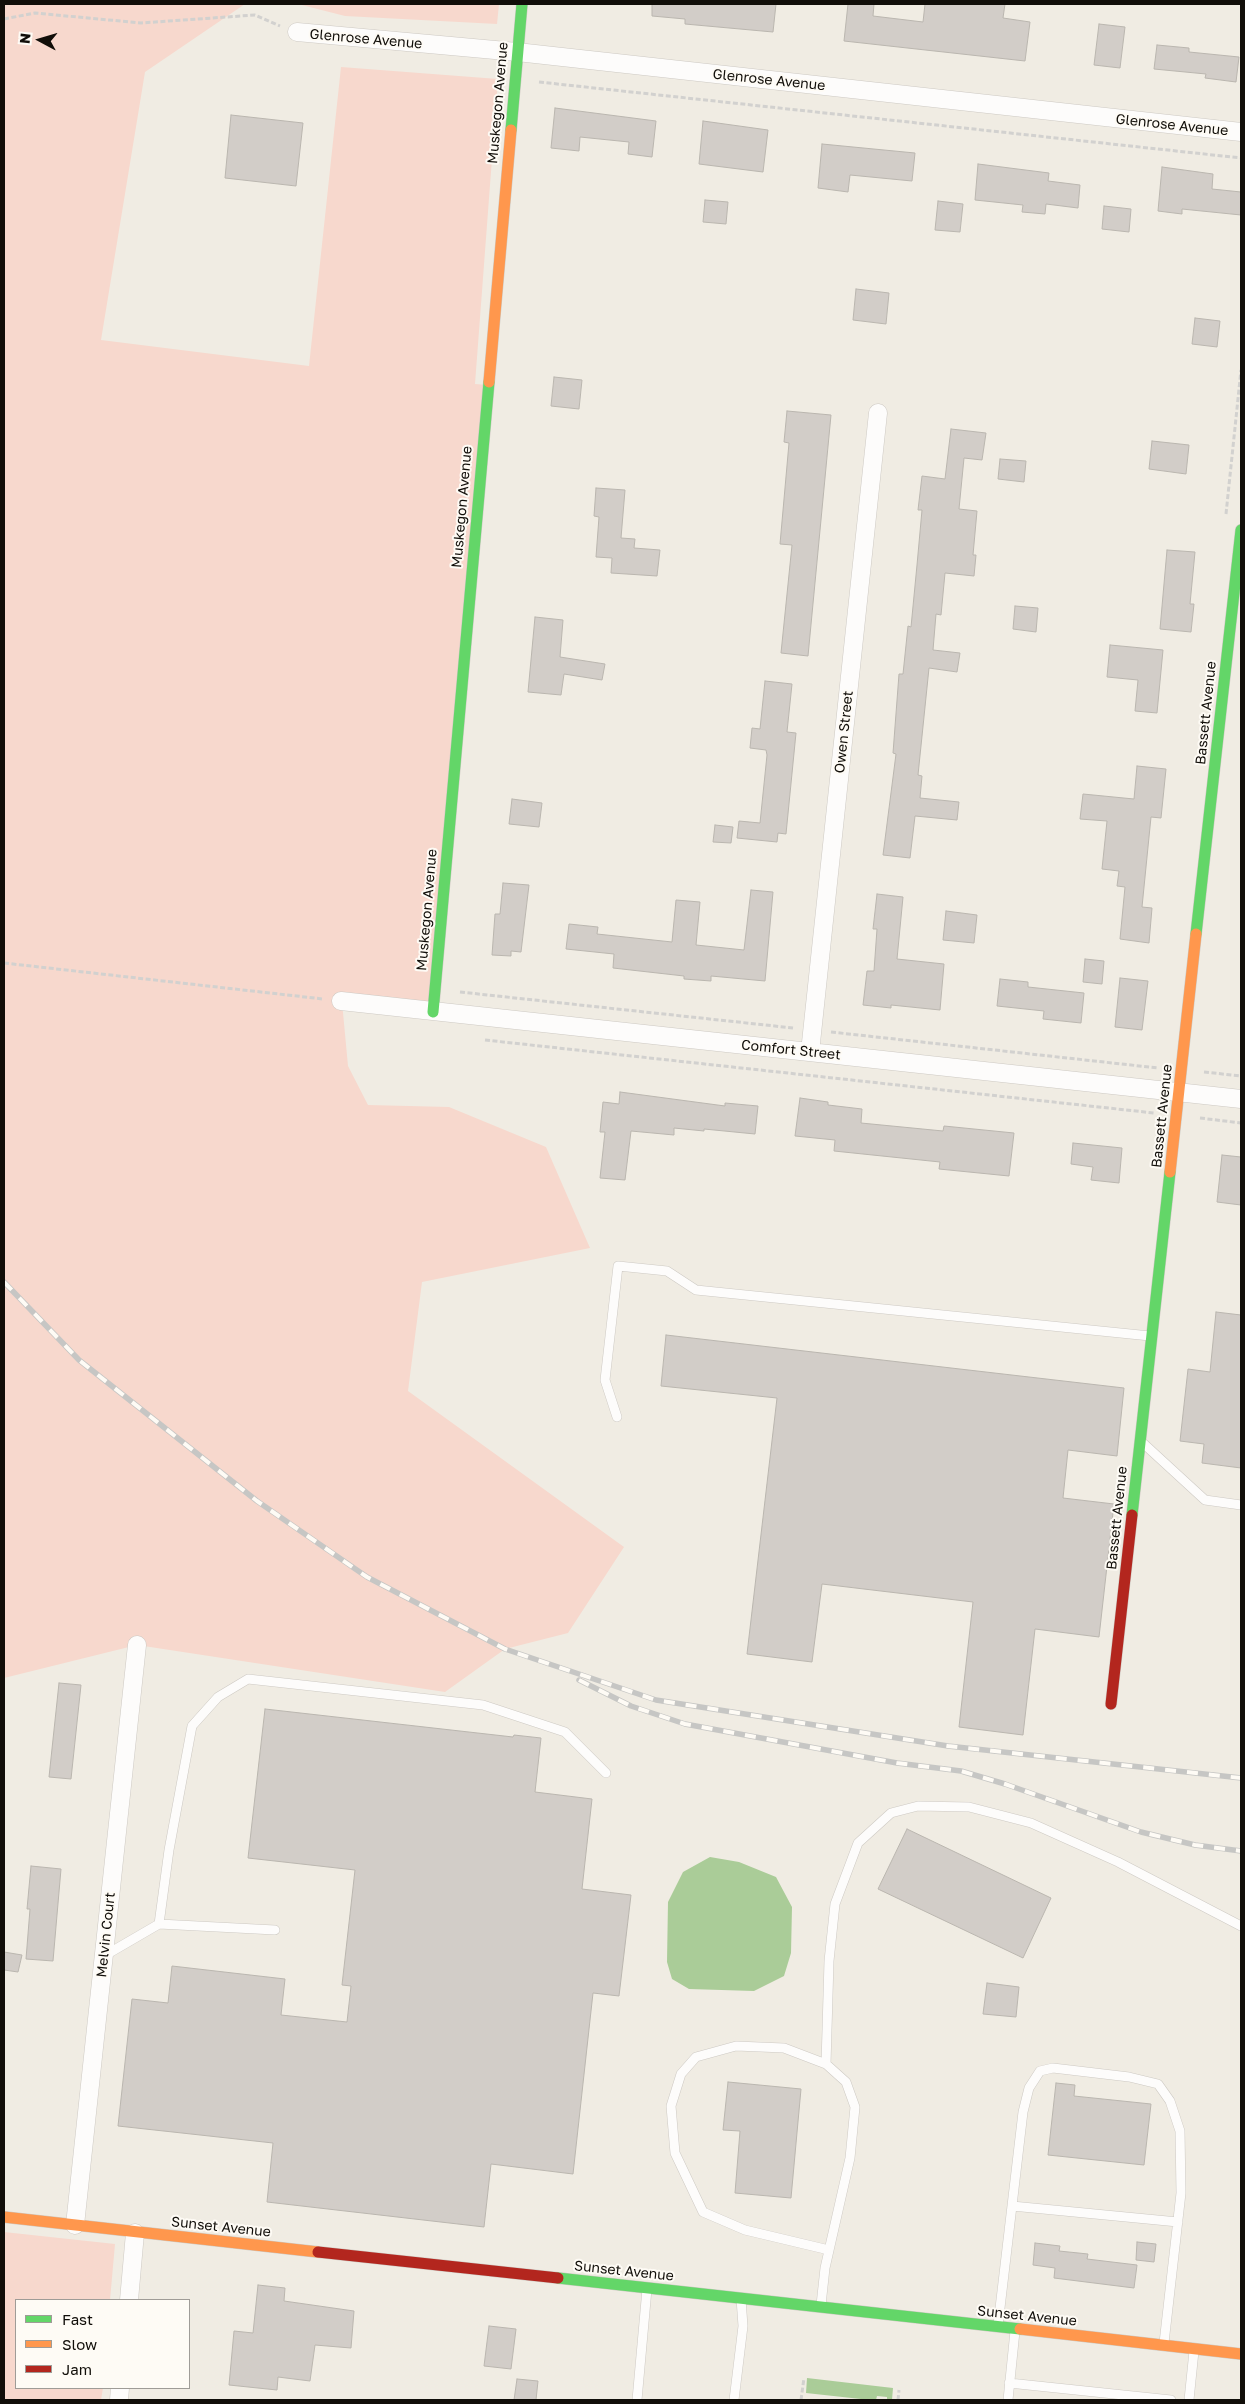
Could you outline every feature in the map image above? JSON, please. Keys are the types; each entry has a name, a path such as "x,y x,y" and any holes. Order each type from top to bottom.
{"street":[{"name":"Muskegon Avenue","path":"433,1012 522,4"},
{"name":"Glenrose Avenue","path":"297,32 517,52 1241,132"},
{"name":"Owen Street","path":"810,1052 878,413"},
{"name":"Bassett Avenue","path":"1111,1704 1241,530"},
{"name":"Comfort Street","path":"342,1002 1241,1099"},
{"name":"Melvin Court","path":"75,2225 137,1645"},
{"name":"Sunset Avenue","path":"4,2217 1241,2354"},
{"path":"129,2299 135,2233"}],"lane":[{"path":"616,1417 606,1380 618,1266 667,1271 696,1290 1152,1337"},
{"path":"1141,1441 1205,1500 1241,1505"},
{"path":"158,1924 169,1850 192,1726 218,1698 248,1679 483,1704 565,1732 606,1773"},
{"path":"826,2064 829,1961 835,1904 858,1844 891,1813 918,1806 969,1808 1032,1823 1118,1862 1241,1926"},
{"path":"104,1956 158,1924 275,1930"},
{"path":"821,2308 829,2250 850,2158 855,2107 846,2082 826,2064 784,2048 736,2046 696,2057 681,2074 672,2106 675,2153 703,2212 745,2230 829,2250"},
{"path":"998,2328 1023,2112 1029,2088 1040,2071 1052,2068 1129,2077 1158,2084 1170,2102 1180,2131 1181,2192 1164,2346"},
{"path":"1012,2206 1178,2222"},
{"path":"637,2400 647,2289"},
{"path":"734,2400 743,2326 741,2299"},
{"path":"1008,2400 1015,2329"},
{"path":"1189,2400 1194,2349"},
{"path":"1009,2382 1171,2400"}],"path":[{"path":"4,19 35,13 141,22 255,15 297,32"},
{"path":"539,82 1241,158"},
{"path":"4,963 342,1002"},
{"path":"460,992 1241,1076"},
{"path":"485,1040 1241,1123"},
{"path":"802,2400 804,2378"},
{"path":"898,2400 899,2390"}],"shaded area":[{"path":"4,4 245,4 145,72 101,340 309,366 341,67 498,79 475,384 488,385 433,1012 342,1002 348,1066 368,1105 449,1107 546,1147 590,1248 422,1282 408,1391 624,1547 568,1633 505,1649 445,1692 137,1645 4,1678"},
{"path":"298,4 499,4 497,24 345,16"},
{"path":"710,1857 739,1862 776,1877 792,1907 791,1953 784,1976 754,1991 689,1989 672,1979 667,1962 668,1902 683,1872"},
{"path":"4,2232 115,2244 110,2299 15,2299 15,2389 103,2389 101,2400 4,2400"},
{"path":"807,2378 893,2388 892,2400 887,2400 887,2397 877,2396 876,2400 870,2400 806,2393"}],"building":[{"path":"652,4 776,4 773,32 685,24 685,19 652,16"},
{"path":"848,4 874,4 873,16 923,22 925,4 1005,4 1003,18 1030,22 1025,61 844,41"},
{"path":"1099,24 1125,27 1120,68 1094,65"},
{"path":"1157,45 1189,48 1189,52 1239,57 1236,82 1205,78 1206,74 1154,69"},
{"path":"555,108 656,121 652,157 628,154 629,142 580,137 579,151 551,148"},
{"path":"231,115 303,123 296,186 225,178"},
{"path":"703,121 768,130 763,172 699,164"},
{"path":"822,144 915,153 912,181 850,175 848,192 818,188"},
{"path":"978,164 1049,173 1048,181 1080,185 1078,208 1046,204 1045,214 1022,212 1023,205 975,200"},
{"path":"1162,167 1213,174 1212,189 1241,192 1241,215 1182,209 1182,214 1158,211"},
{"path":"705,200 728,202 726,224 703,222"},
{"path":"938,201 963,204 960,232 935,230"},
{"path":"1104,206 1131,209 1129,232 1102,229"},
{"path":"856,289 889,293 886,324 853,320"},
{"path":"1195,318 1220,321 1217,347 1192,344"},
{"path":"554,377 582,380 579,409 551,406"},
{"path":"787,411 831,415 808,656 781,653 792,545 780,544 789,443 784,442"},
{"path":"951,429 986,433 982,460 964,458 959,509 977,511 973,555 976,555 974,576 945,573 941,615 936,614 933,650 960,653 957,672 929,668 918,775 922,776 920,798 959,802 957,820 915,816 910,858 883,855 896,754 893,753 899,674 903,674 908,626 911,627 922,510 918,510 922,476 945,479"},
{"path":"1152,441 1189,445 1186,474 1149,469"},
{"path":"1000,459 1026,461 1024,482 998,479"},
{"path":"596,488 625,490 621,538 635,539 634,548 660,550 657,576 611,573 612,558 596,557 599,517 594,516"},
{"path":"1167,550 1195,552 1190,604 1194,604 1191,632 1160,629"},
{"path":"1015,606 1038,608 1036,632 1013,629"},
{"path":"535,617 563,620 560,657 605,664 602,680 564,674 561,695 528,692"},
{"path":"1110,645 1163,650 1157,713 1135,711 1138,680 1107,677"},
{"path":"765,681 792,684 787,732 796,733 786,834 778,833 777,842 737,838 739,821 760,823 767,755 766,750 750,748 752,728 760,729"},
{"path":"1137,766 1166,769 1161,818 1151,817 1142,907 1152,908 1149,943 1120,939 1125,887 1117,886 1119,871 1102,869 1107,821 1080,819 1083,794 1134,799"},
{"path":"512,799 542,803 539,827 509,824"},
{"path":"715,825 733,827 731,843 713,842"},
{"path":"503,883 529,885 521,952 511,951 511,956 492,955 495,914 500,914"},
{"path":"751,890 773,892 765,981 711,976 711,981 684,979 684,976 613,968 614,954 566,949 569,924 598,927 597,934 672,942 676,900 700,902 696,945 744,950"},
{"path":"877,894 903,897 897,959 944,964 940,1010 891,1005 891,1008 863,1005 867,971 874,971 877,929 873,929"},
{"path":"946,911 977,915 974,943 943,940"},
{"path":"1085,959 1104,961 1102,984 1083,982"},
{"path":"1120,978 1148,981 1142,1030 1115,1027"},
{"path":"1000,979 1028,982 1028,987 1084,993 1081,1023 1043,1019 1044,1011 997,1006"},
{"path":"620,1092 725,1106 725,1103 758,1106 755,1134 674,1128 674,1135 631,1131 625,1180 600,1178 605,1132 600,1132 603,1102 619,1104"},
{"path":"800,1098 828,1102 828,1105 862,1109 861,1123 943,1131 944,1126 1014,1133 1009,1176 939,1169 940,1162 834,1151 835,1140 795,1136"},
{"path":"1073,1143 1122,1148 1119,1183 1091,1180 1093,1167 1071,1164"},
{"path":"1222,1155 1241,1157 1241,1205 1217,1202"},
{"path":"1216,1312 1241,1315 1241,1468 1202,1463 1204,1444 1180,1441 1188,1369 1210,1372"},
{"path":"666,1335 1124,1388 1117,1456 1068,1450 1063,1498 1114,1504 1099,1637 1035,1629 1023,1735 959,1727 973,1602 822,1584 812,1662 747,1654 777,1398 661,1386"},
{"path":"59,1683 81,1685 71,1779 49,1777"},
{"path":"265,1709 513,1737 514,1735 541,1738 535,1792 592,1799 582,1889 631,1895 619,1996 593,1993 573,2174 491,2164 484,2227 267,2202 273,2143 118,2126 132,1999 168,2003 172,1966 285,1979 281,2015 347,2022 351,1986 342,1985 355,1870 248,1858"},
{"path":"907,1829 1051,1898 1023,1958 878,1889"},
{"path":"31,1866 61,1869 53,1961 26,1959 30,1909 27,1909"},
{"path":"4,1952 22,1955 18,1972 4,1970"},
{"path":"987,1983 1019,1987 1016,2017 983,2014"},
{"path":"728,2082 801,2089 791,2198 735,2193 740,2131 723,2130"},
{"path":"1056,2083 1075,2085 1074,2096 1151,2104 1144,2165 1048,2155"},
{"path":"1137,2242 1156,2244 1154,2262 1136,2260"},
{"path":"1035,2243 1060,2246 1059,2251 1088,2254 1087,2259 1137,2265 1134,2288 1054,2278 1055,2268 1033,2265"},
{"path":"258,2285 285,2288 284,2301 354,2311 351,2348 315,2345 310,2381 278,2377 277,2390 229,2385 234,2331 253,2333"},
{"path":"489,2326 516,2329 511,2369 484,2366"},
{"path":"517,2379 538,2381 536,2400 514,2400"}],"railway":[{"path":"4,1282 79,1360 257,1501 367,1577 505,1649 656,1700 948,1746 1241,1778"},
{"path":"579,1680 631,1706 685,1724 897,1763 961,1771 1005,1784 1141,1832 1195,1845 1241,1851"}],"traffic: fast":[{"path":"511,130 522,4"},
{"path":"433,1012 489,382"},
{"path":"1196,934 1241,530"},
{"path":"1132,1515 1170,1172"},
{"path":"558,2278 1020,2329"}],"traffic: slow":[{"path":"489,382 511,130"},
{"path":"1170,1172 1196,934"},
{"path":"4,2217 318,2252"},
{"path":"1020,2329 1241,2354"}],"traffic: jam":[{"path":"1111,1704 1132,1515"},
{"path":"318,2252 558,2278"}]}
